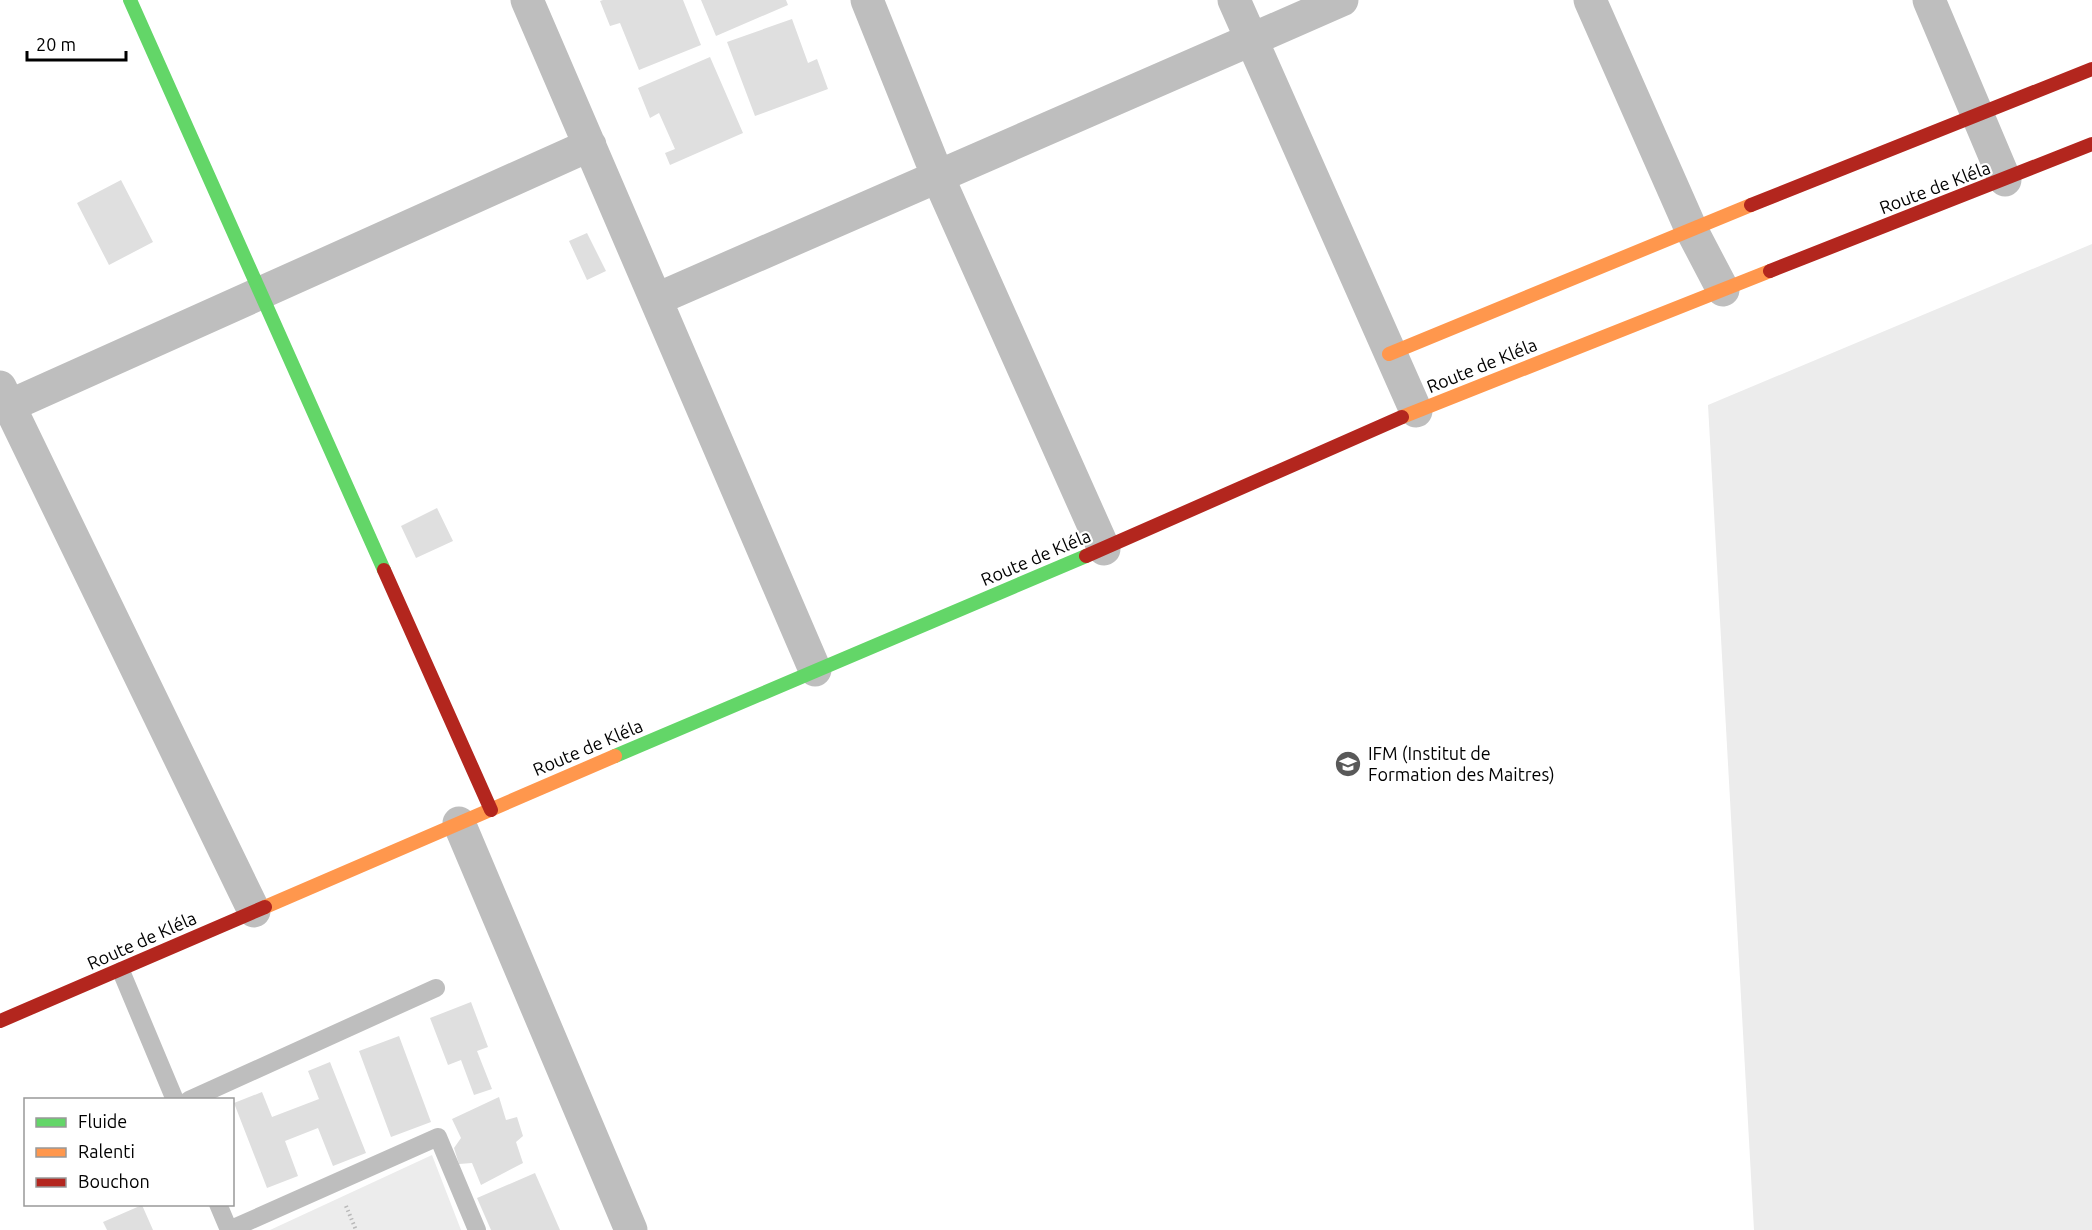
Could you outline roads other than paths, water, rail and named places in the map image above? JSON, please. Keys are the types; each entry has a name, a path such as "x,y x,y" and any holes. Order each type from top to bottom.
{"main road":[{"path":"130,0 491,810"},
{"path":"1389,354 1691,229 2092,69"},
{"name":"Route de Kléla","path":"0,1021 121,971 254,911 815,670 1104,549 1416,411 2092,144"}],"street":[{"path":"527,0 815,670"},
{"path":"867,0 938,177 1104,549"},
{"path":"1234,0 1416,411"},
{"path":"657,298 1342,0"},
{"path":"1590,0 1691,229 1723,290"},
{"path":"1929,0 2005,180"},
{"path":"254,911 5,396 261,294 590,145"},
{"path":"459,823 631,1230"}],"lane":[{"path":"121,971 174,1098"},
{"path":"193,1098 436,988"},
{"path":"219,1206 229,1230 438,1137 477,1230"}],"place":[{"name":"IFM (Institut de Formation des Maitres)","path":"1348,764"}]}
